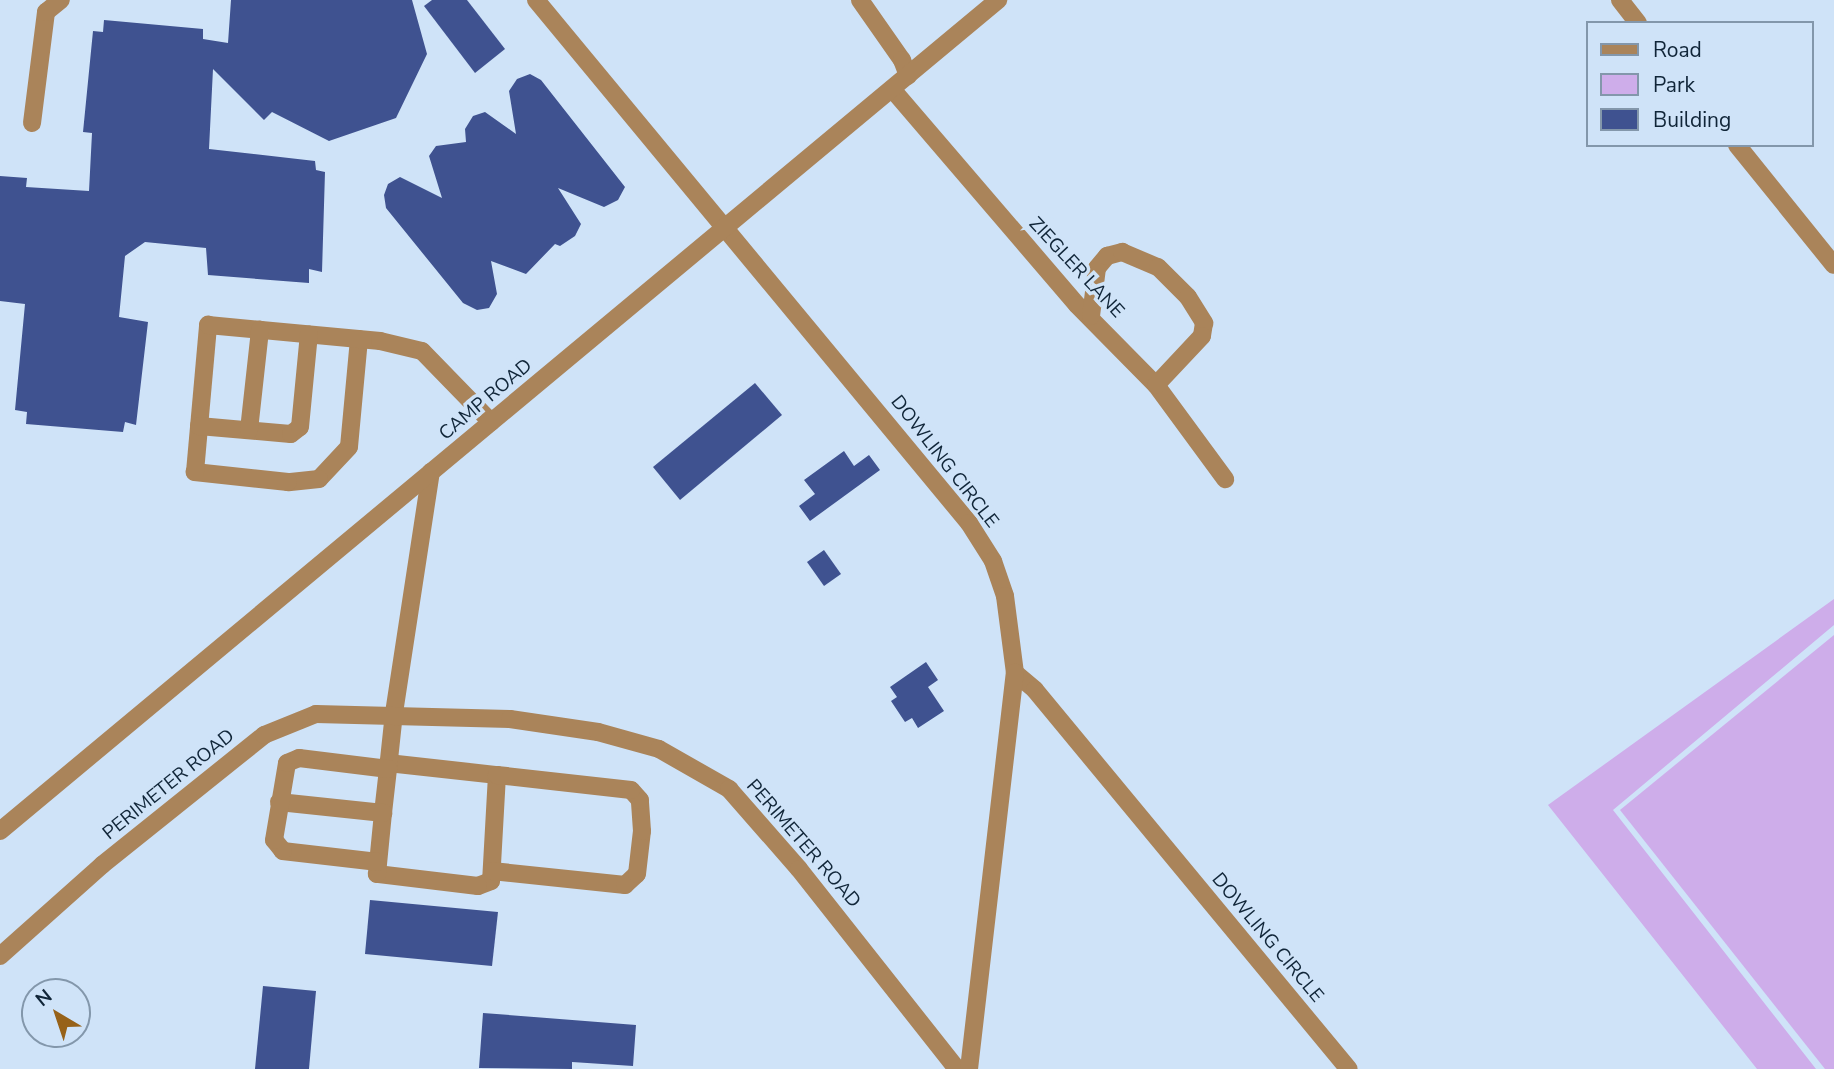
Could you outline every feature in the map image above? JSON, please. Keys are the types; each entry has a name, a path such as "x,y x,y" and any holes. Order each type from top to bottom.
{"street":[{"path":"32,123 46,12 61,0"},
{"name":"DOWLING CIRCLE","path":"536,0 970,523 993,561 1005,596 1015,673 1035,690 1349,1069"},
{"path":"860,0 902,60 908,76"},
{"name":"CAMP ROAD","path":"0,831 998,0"},
{"path":"1620,0 1637,21"},
{"name":"ZIEGLER LANE","path":"892,89 1091,316 1156,384 1225,479"},
{"path":"1739,147 1834,265"},
{"path":"1091,316 1097,268 1107,256 1122,251 1158,267 1188,297 1203,323 1202,336 1156,384"},
{"path":"359,339 349,447 319,479 288,482 195,472 208,325 359,339 422,351 491,422"},
{"path":"249,430 260,330"},
{"path":"199,426 291,434 300,427 309,334"},
{"path":"431,472 394,713 377,874 478,886 491,881 497,775"},
{"path":"969,1069 1015,673"},
{"name":"PERIMETER ROAD","path":"0,956 102,865 264,735 316,714 394,713 510,719 598,732 659,749 729,789 807,879 957,1069"},
{"path":"378,862 278,849 274,840 283,768 292,760 497,775 631,790 640,800 642,831 637,874 625,885 492,871"},
{"path":"279,802 383,813"}],"green space":[{"path":"1834,599 1834,625 1613,810 1816,1069 1757,1069 1548,805"},
{"path":"1834,635 1834,1069 1825,1069 1620,810"}],"building":[{"path":"231,0 412,0 427,54 396,118 329,141 272,112 264,120 213,69 209,149 315,161 316,170 325,172 322,272 309,269 309,283 208,275 206,248 145,242 125,256 119,317 148,322 136,425 125,422 123,432 26,424 27,412 15,410 25,304 0,301 0,176 27,178 26,187 89,191 92,133 83,132 93,31 103,32 104,20 203,29 203,39 228,43"},
{"path":"432,0 467,0 505,49 475,73 424,6"},
{"path":"530,74 541,80 625,187 618,200 604,207 558,188 581,224 575,236 560,246 555,244 526,274 491,261 497,294 489,308 477,310 463,303 386,208 384,195 388,184 400,177 442,198 429,156 436,146 466,142 465,129 473,116 485,112 516,134 509,91 517,79"},
{"path":"755,383 782,415 680,500 653,467"},
{"path":"844,451 854,466 869,455 880,470 810,521 799,506 815,494 804,480"},
{"path":"824,550 841,574 824,586 807,562"},
{"path":"926,662 938,680 928,687 944,711 918,728 912,718 905,722 891,701 897,697 890,687"},
{"path":"370,900 498,912 492,966 365,954"},
{"path":"263,986 316,991 309,1069 255,1069"},
{"path":"483,1013 636,1025 633,1066 572,1062 572,1069 479,1068"}]}
